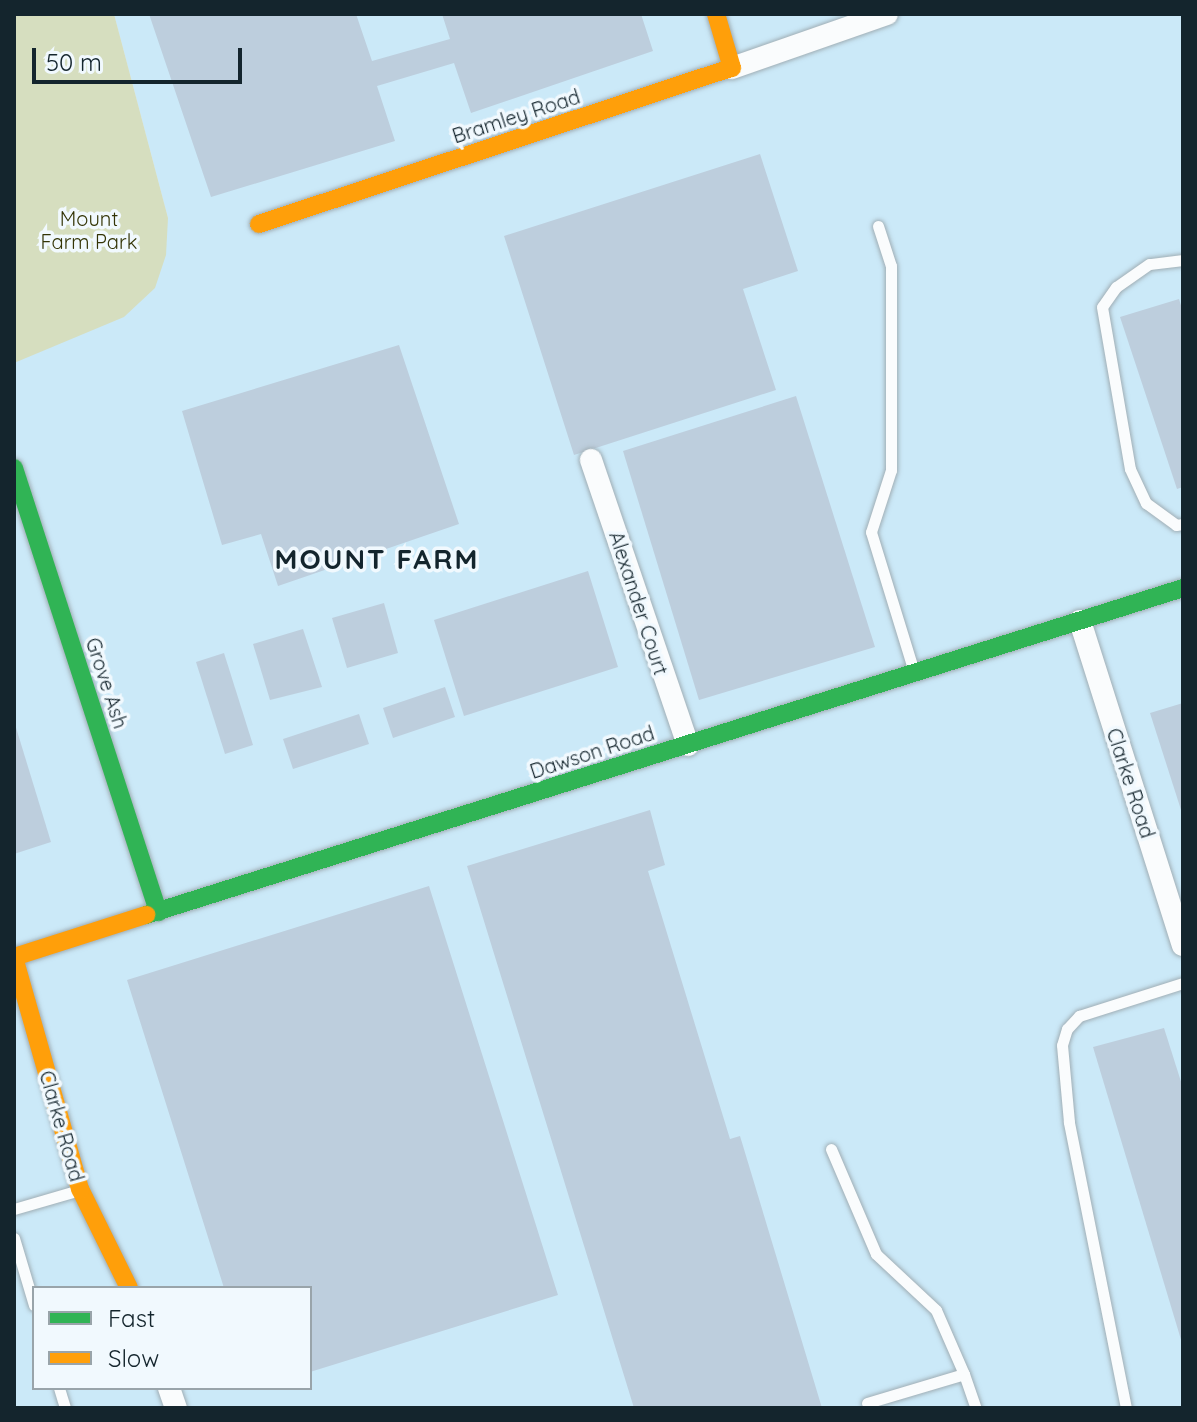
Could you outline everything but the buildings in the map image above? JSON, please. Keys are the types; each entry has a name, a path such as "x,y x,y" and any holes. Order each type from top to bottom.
{"street":[{"path":"716,14 732,68 887,14"},
{"name":"Bramley Road","path":"259,224 732,68"},
{"name":"Alexander Court","path":"591,460 688,745"},
{"name":"Grove Ash","path":"14,468 158,912"},
{"name":"Dawson Road","path":"14,957 1183,588"},
{"name":"Clarke Road","path":"1080,621 1183,945"},
{"name":"Clarke Road","path":"14,957 80,1189 128,1286"}],"lane":[{"path":"878,226 891,266 891,470 871,532 915,673"},
{"path":"1183,260 1149,264 1116,287 1102,307 1113,390 1130,469 1146,503 1176,525 1183,524"},
{"path":"1126,1408 1069,1122 1062,1045 1067,1029 1079,1016 1183,983"},
{"path":"831,1149 876,1254 936,1310 976,1408"},
{"path":"14,1209 80,1189"},
{"path":"14,1238 32,1298"},
{"path":"867,1403 964,1374"}],"shaded area":[{"path":"114,14 1183,14 1183,1408 14,1408 14,363 168,218"}],"green space":[{"name":"Mount Farm Park","path":"14,14 114,14 168,218 166,255 155,288 124,317 14,363"}],"traffic: fast":[{"path":"14,468 158,912"},
{"path":"146,915 1183,588"}],"traffic: slow":[{"path":"259,224 732,68 716,14"},
{"path":"128,1286 80,1189 14,957 146,915"}],"district":[{"name":"MOUNT FARM","path":"377,559"}]}
